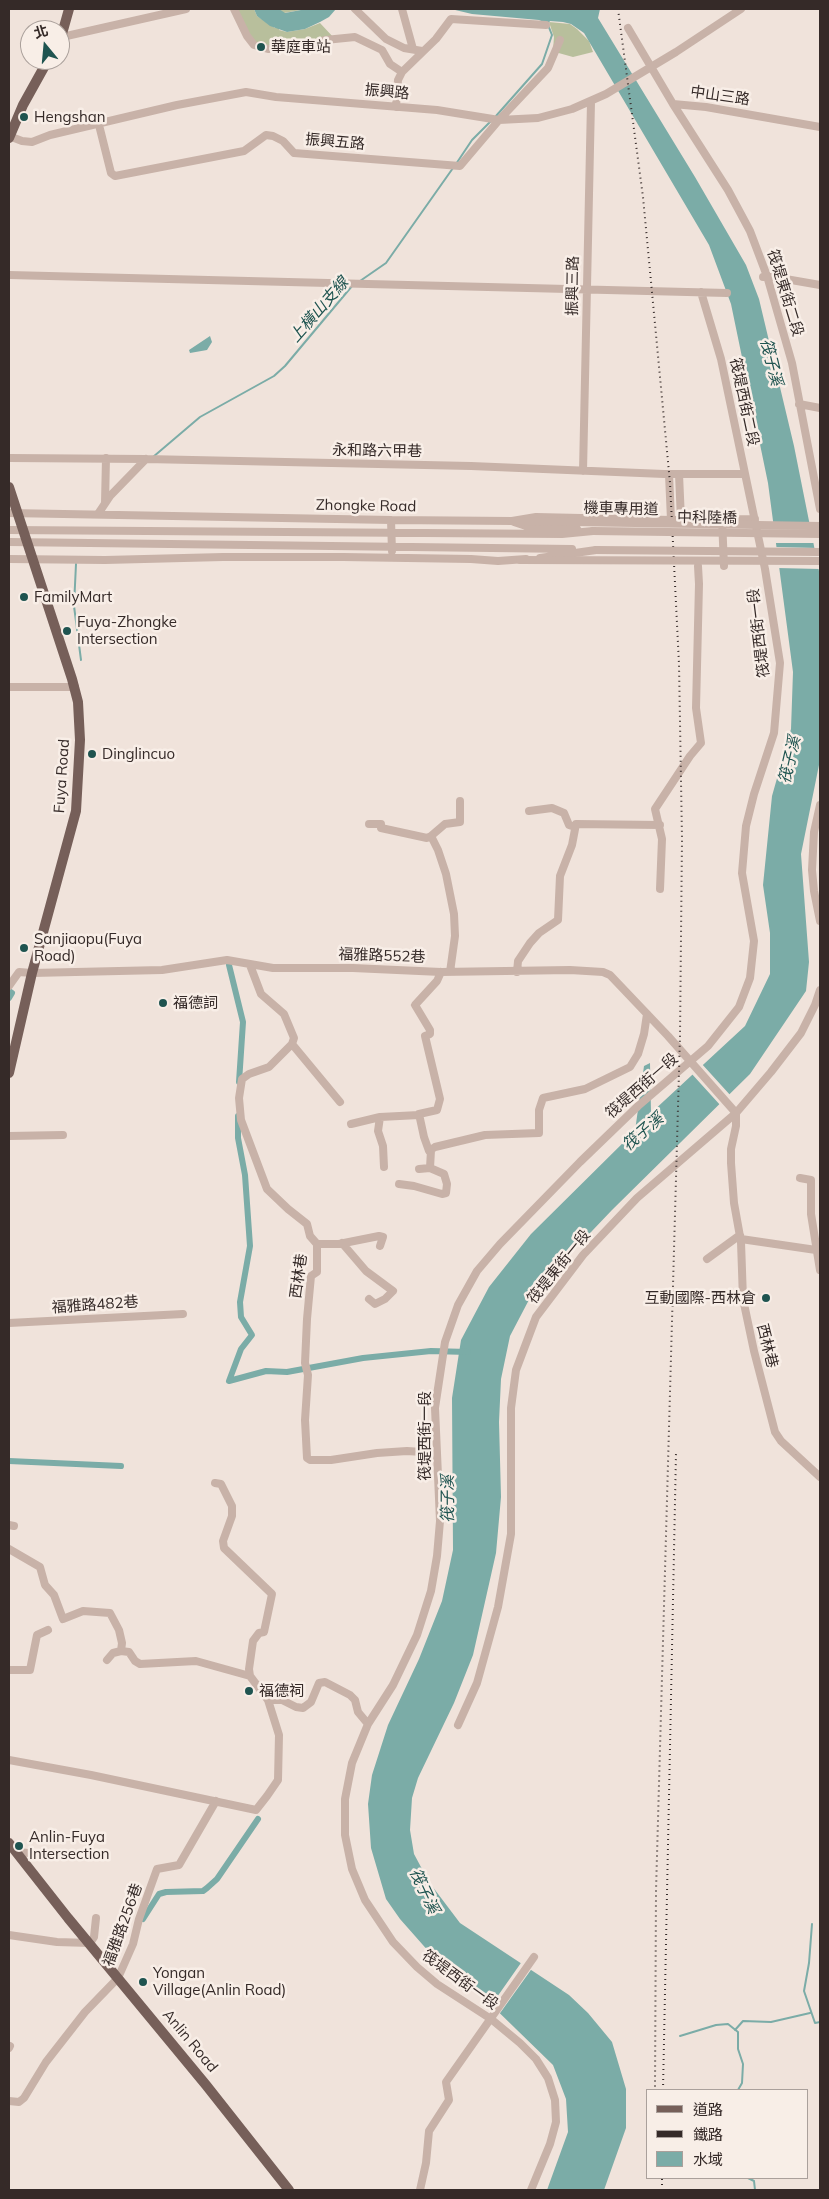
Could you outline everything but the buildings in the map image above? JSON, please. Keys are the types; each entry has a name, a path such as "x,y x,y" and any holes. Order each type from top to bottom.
{"main road":[{"path":"9,137 22,105 42,70"},
{"name":"Fuya Road","path":"9,487 12,513 22,530 32,558 74,687 80,740 76,811 32,973 9,1073"},
{"name":"Anlin Road","path":"9,1843 289,2190"}],"street":[{"path":"70,37 186,9"},
{"path":"234,9 247,36 254,44 268,49 306,47 325,40 355,37 382,50 390,64 402,72"},
{"path":"355,9 386,39 404,48 422,51"},
{"path":"402,9 413,49"},
{"name":"振興路","path":"9,137 22,142 32,142 50,135 99,125 176,105 246,92 276,97 396,107 499,120 538,118 591,102 650,67 740,9"},
{"path":"396,107 398,80 402,72 436,39 451,19 546,25"},
{"name":"中山三路","path":"628,28 673,104 706,107 820,127"},
{"name":"振興五路","path":"99,125 111,173 115,176 244,151 266,135 282,141 294,153 460,166 499,120 548,68 560,40"},
{"name":"振興三路","path":"582,471 591,102"},
{"name":"筏堤東街二段","path":"673,104 750,231 792,363 820,509"},
{"path":"9,275 727,293"},
{"path":"764,277 820,285"},
{"name":"筏堤西街二段","path":"701,292 722,359 744,474 755,519"},
{"path":"799,404 820,408"},
{"name":"永和路六甲巷","path":"9,458 106,458 669,474 744,474"},
{"path":"105,503 106,458"},
{"path":"98,514 105,503 146,459"},
{"path":"669,474 671,520"},
{"path":"679,474 681,520"},
{"name":"Zhongke Road","path":"12,513 512,521 536,517 671,520 755,519"},
{"path":"722,519 724,566"},
{"name":"筏堤西街一段","path":"530,2190 554,2130 556,2107 548,2078 536,2059 492,2017 438,1984 417,1968 393,1942 371,1910 356,1880 346,1841 345,1799 352,1763 368,1724 393,1685 417,1635 431,1590 437,1556 440,1521 435,1408 445,1342 458,1305 477,1271 500,1244 638,1106 692,1063 708,1046 736,1011 747,988 754,960 753,932 742,873 745,836 749,810 774,732 780,663 755,519"},
{"path":"391,520 392,558"},
{"path":"512,521 526,526 594,531"},
{"name":"機車專用道","path":"512,521 820,526"},
{"name":"Zhongke Road","path":"9,530 562,534 594,531"},
{"name":"中科陸橋","path":"594,531 820,534"},
{"path":"9,542 820,552"},
{"path":"520,560 596,550"},
{"path":"9,558 105,560 223,557 820,561"},
{"path":"660,889 662,839 655,809 660,799 701,743 696,708 698,566"},
{"path":"9,687 74,687"},
{"path":"368,824 381,824 381,828 427,838 432,833 443,828 445,824 460,822 460,801"},
{"path":"820,805 814,832 812,870 820,921"},
{"path":"529,811 552,808 564,813 568,825 574,827"},
{"path":"517,972 518,961 530,943 539,933 558,920 560,876 572,845 576,824 660,825"},
{"path":"351,1124 380,1117 419,1115 421,1112 436,1110 440,1099 425,1036 430,1034 430,1030 415,1005 445,972 455,936 454,914 446,874 431,836"},
{"name":"福雅路552巷","path":"32,973 162,970 227,960 273,968 353,968 445,972 570,970 603,972 610,975 647,1014 734,1111"},
{"path":"250,965 261,994 277,1007 286,1018 294,1038 292,1044 340,1102"},
{"path":"9,986 19,972 32,973"},
{"name":"筏堤東街一段","path":"458,1725 477,1683 498,1607 510,1534 511,1408 516,1370 529,1332 548,1299 583,1255 637,1198 734,1111 801,1034 815,1006 820,990"},
{"path":"431,1150 435,1147 485,1135 539,1133 540,1110 543,1098 585,1089 630,1067 638,1054 647,1014"},
{"name":"西林巷","path":"292,1044 270,1068 249,1074 242,1079 239,1093 240,1116 267,1189 307,1224 310,1236 317,1244 317,1272 310,1276 307,1318 305,1363 308,1375 305,1420 307,1458 310,1460 331,1460 342,1457 407,1451 422,1452 436,1437"},
{"name":"西林巷","path":"734,1111 736,1126 731,1149 731,1163 734,1202 741,1237 744,1307 772,1426 781,1441 820,1478"},
{"path":"419,1115 429,1151 431,1150"},
{"path":"380,1117 378,1131 384,1167"},
{"path":"9,1136 62,1135"},
{"path":"430,1168 431,1150"},
{"path":"399,1184 444,1194 446,1192 447,1184 444,1174 430,1168 419,1169"},
{"path":"800,1178 810,1180 811,1214 820,1270"},
{"path":"317,1244 342,1243 379,1236 383,1237 380,1246"},
{"path":"707,1260 741,1237 816,1250"},
{"path":"342,1243 366,1271 393,1290 385,1299 375,1304 369,1299"},
{"name":"福雅路482巷","path":"9,1323 183,1314"},
{"path":"215,1483 221,1484 232,1506 232,1516 223,1541 224,1548 272,1594 264,1632 259,1633 253,1641 250,1676"},
{"path":"9,1549 40,1567 45,1585 54,1595 63,1619 83,1611 110,1613 122,1638 121,1651"},
{"path":"9,1670 30,1670 37,1635 48,1630"},
{"path":"9,1760 256,1810 276,1783 279,1768 279,1734 268,1700 250,1676 196,1661 140,1664 135,1661 129,1652 121,1651 113,1653 107,1660"},
{"path":"268,1700 282,1700 296,1708 303,1708 311,1702 319,1684 325,1682 350,1695 355,1700 358,1712 368,1724"},
{"name":"福雅路256巷","path":"9,2101 19,2102 24,2098 53,2052 66,2039 85,2012 118,1978 133,1944 139,1918 157,1869 179,1866 216,1801"},
{"path":"17,1852 63,1856"},
{"path":"9,1935 58,1942 90,1944 94,1937 96,1918"},
{"path":"420,2190 426,2163 429,2131 449,2100 446,2082 534,1957"}],"green space":[{"path":"235,9 254,9 257,16 275,28 279,9 306,9 284,13 279,30 287,32 305,29 320,23 334,38 268,49 254,44"},
{"path":"549,22 570,24 589,41 593,52 573,57 555,52 553,50 554,37"}],"water":[{"path":"254,9 279,9 285,13 306,9 336,9 329,17 320,22 305,29 287,32 270,26 257,16"},
{"name":"筏子溪","path":"451,9 600,9 598,18 746,265 759,299 794,446 820,576 820,760 801,854 809,962 806,991 750,1074 612,1210 532,1294 510,1336 501,1379 499,1422 501,1497 496,1553 473,1655 454,1703 418,1778 412,1798 410,1830 414,1854 429,1882 460,1923 569,1995 588,2013 612,2042 626,2089 626,2128 604,2190 547,2190 568,2132 566,2099 553,2065 479,1993 430,1953 400,1919 386,1899 371,1848 368,1804 372,1775 388,1725 419,1659 442,1601 453,1550 452,1398 461,1340 489,1287 531,1234 635,1131 644,1066 650,1063 651,1113 745,1026 770,974 770,933 763,885 772,796 791,729 793,672 768,483 731,304 709,245 584,33 571,24 563,22 550,21 548,24 539,20 472,14"},
{"path":"210,336 212,342 207,350 190,353 189,350"}],"pier":[{"path":"771,522 812,523 816,543 774,543"},
{"path":"774,547 817,548 820,569 777,568"},
{"path":"701,1063 731,1096 721,1106 691,1073"},
{"path":"523,1960 533,1967 498,2016 490,2007"}],"waterway":[{"name":"上橫山支線","path":"496,116 542,64 552,35 548,25"},
{"name":"上橫山支線","path":"456,164 472,140 491,121"},
{"name":"上橫山支線","path":"360,281 386,263 453,168"},
{"name":"上橫山支線","path":"153,457 200,417 274,376 285,366 352,286"},
{"name":"上橫山支線","path":"76,564 74,606 81,660"},
{"path":"229,965 243,1022 239,1082"},
{"path":"9,991 12,993 9,998"},
{"path":"238,1116 238,1138 245,1175 250,1246 240,1302 241,1317 252,1335 241,1349 229,1381 266,1371 287,1372 363,1358 431,1351 468,1352"},
{"path":"9,1461 121,1466"},
{"path":"143,1919 159,1894 166,1892 203,1891 207,1888 217,1879 258,1819"},
{"path":"812,1924 809,1963 804,1991 815,2023 820,2022"},
{"path":"735,2030 743,2021 771,2022 810,2013"},
{"path":"680,2036 716,2025 728,2024 738,2032 738,2049 743,2064 742,2083 739,2089"},
{"path":"750,2179 754,2181 755,2190"}],"railway":[{"path":"618,9 643,197 670,483 679,664 682,839 680,1036 656,1891 655,2089"},
{"path":"663,2089 676,1453"},
{"path":"662,2179 662,2190"}],"place":[{"name":"華庭車站","path":"261,47"},
{"name":"Hengshan","path":"24,117"},
{"name":"FamilyMart","path":"24,597"},
{"name":"Fuya-Zhongke Intersection","path":"67,631"},
{"name":"Dinglincuo","path":"92,754"},
{"name":"Sanjiaopu(Fuya Road)","path":"24,948"},
{"name":"福德詞","path":"163,1003"},
{"name":"互動國際-西林倉","path":"766,1298"},
{"name":"福德祠","path":"249,1691"},
{"name":"Anlin-Fuya Intersection","path":"19,1846"},
{"name":"Yongan Village(Anlin Road)","path":"143,1982"}]}
